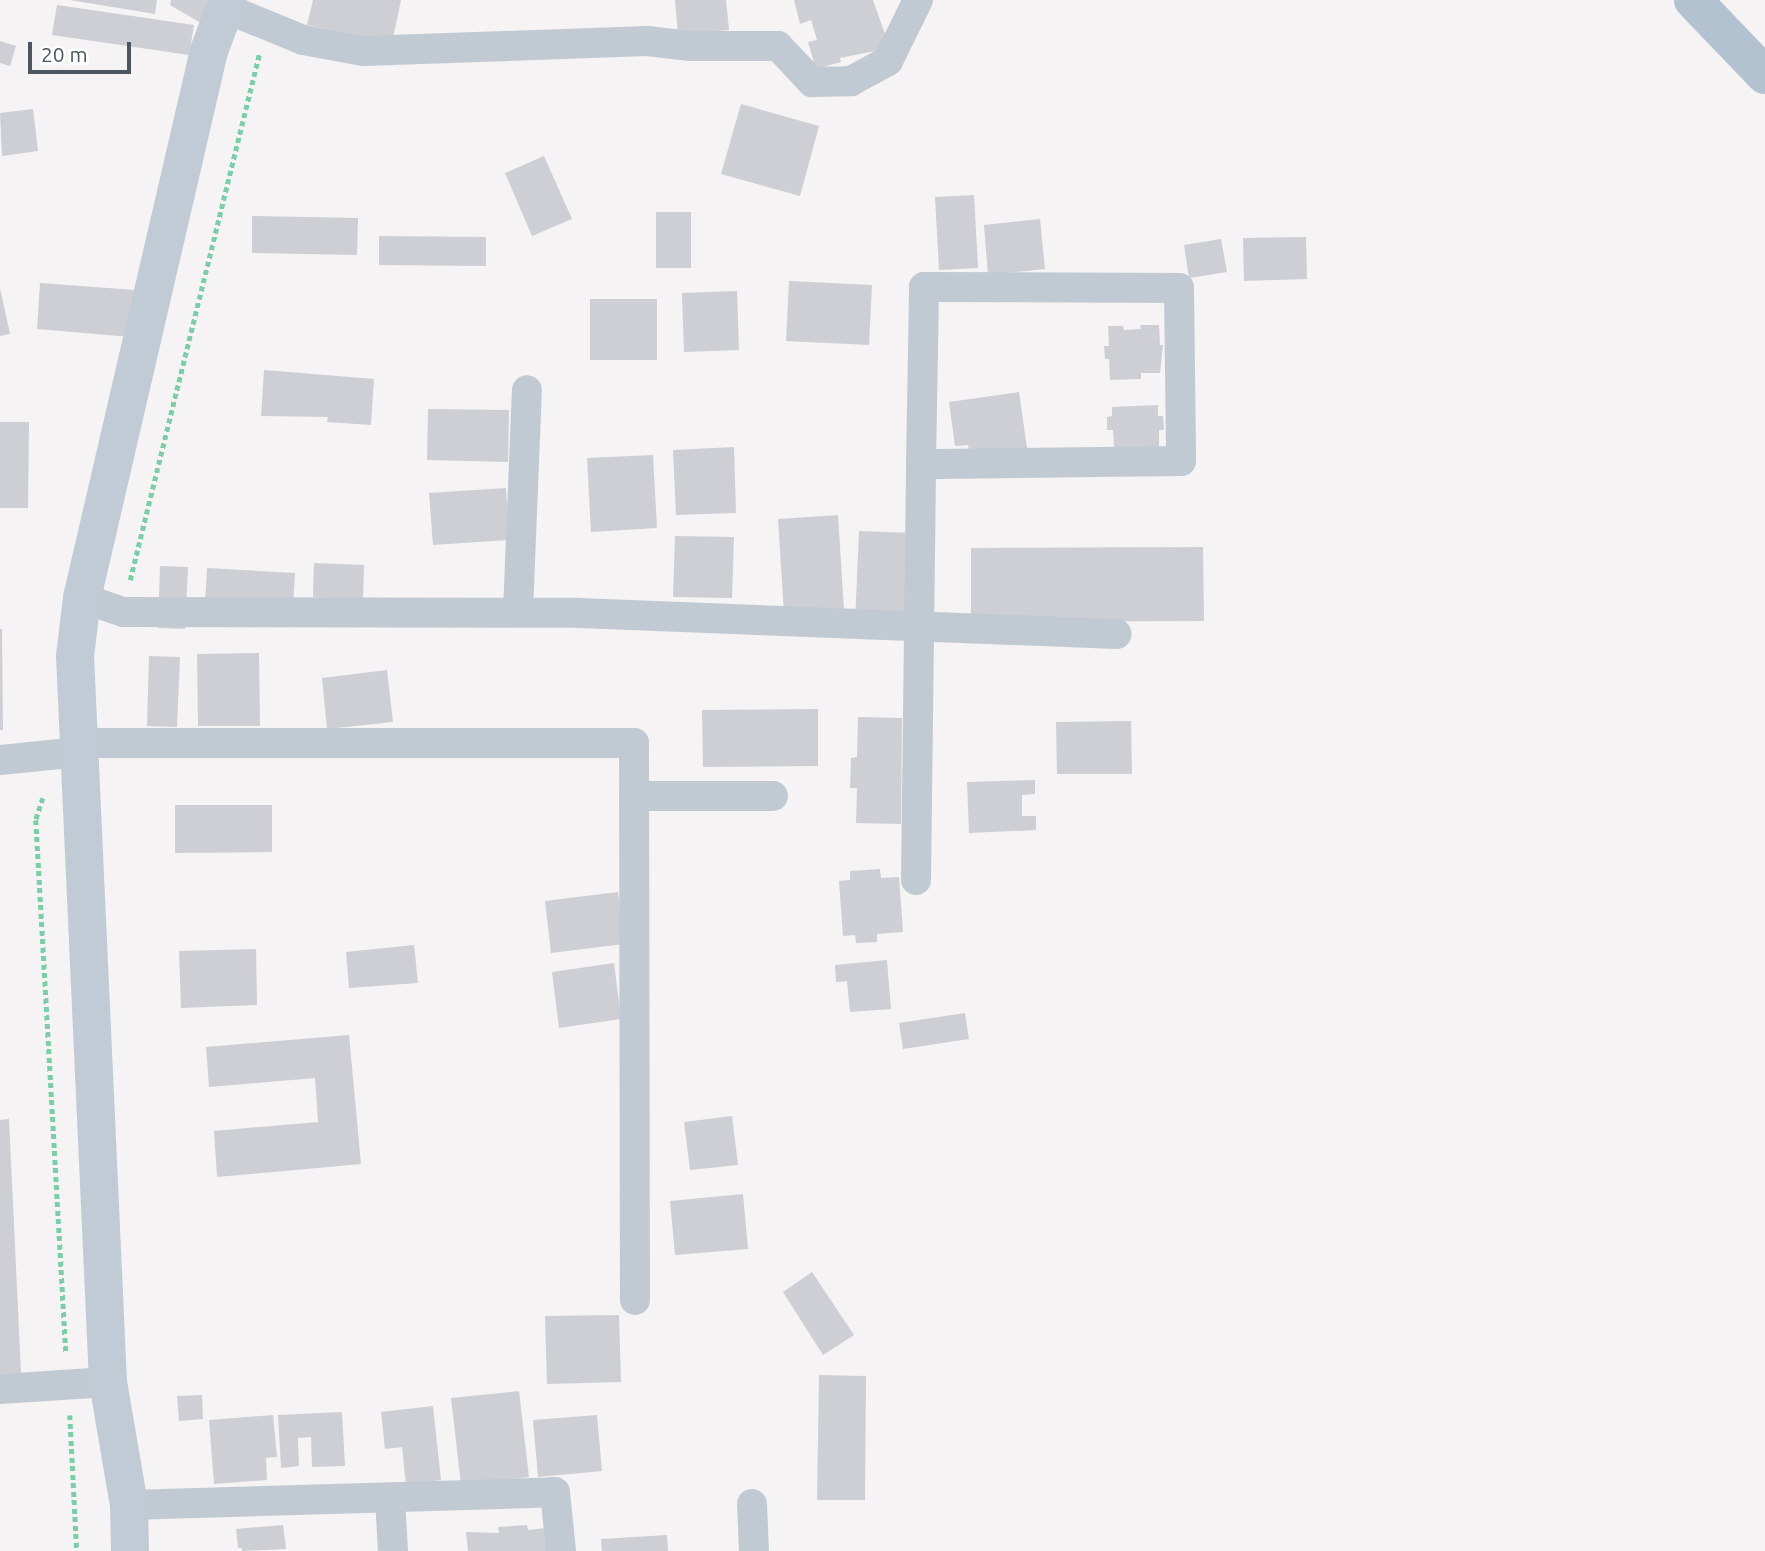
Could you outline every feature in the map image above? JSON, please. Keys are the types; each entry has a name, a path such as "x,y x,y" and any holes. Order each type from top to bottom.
{"main road":[{"path":"1693,0 1765,75"},
{"path":"130,1551 129,1505 108,1382 75,656 82,598 209,51 226,4"}],"street":[{"path":"226,4 303,40 363,51 647,41 691,46 778,46 812,82 851,82 888,61 918,0"},
{"path":"916,880 921,464 924,287 1179,288 1181,461 921,464"},
{"path":"517,612 527,390"},
{"path":"82,598 123,612 517,612 1117,634"},
{"path":"0,760 79,747 634,743 635,1300"},
{"path":"634,796 773,796"},
{"path":"0,1389 108,1382"},
{"path":"129,1505 555,1492 561,1551"},
{"path":"390,1499 393,1551"},
{"path":"752,1504 754,1551"}],"building":[{"path":"70,0 157,0 155,14"},
{"path":"171,0 216,0 206,26 170,5"},
{"path":"313,0 401,0 392,43 307,25"},
{"path":"675,0 726,0 729,30 678,34"},
{"path":"794,0 873,0 890,48 840,58 841,62 816,69 808,42 817,40 811,20 800,24"},
{"path":"57,5 194,25 189,55 52,35"},
{"path":"0,41 16,46 10,66 0,63"},
{"path":"741,104 819,126 800,196 721,174"},
{"path":"33,109 38,151 2,156 0,113"},
{"path":"544,156 572,219 532,236 505,173"},
{"path":"974,195 978,268 939,270 935,197"},
{"path":"656,212 691,212 691,268 656,268"},
{"path":"252,216 358,218 357,255 252,253"},
{"path":"1040,219 1045,269 988,275 984,225"},
{"path":"379,236 486,237 486,266 379,265"},
{"path":"1306,237 1307,279 1244,281 1243,238"},
{"path":"1221,239 1227,272 1189,278 1184,245"},
{"path":"789,281 872,285 869,345 786,341"},
{"path":"40,283 135,290 131,337 37,329"},
{"path":"0,288 10,334 0,336"},
{"path":"737,291 739,350 684,352 682,293"},
{"path":"590,299 657,299 657,360 590,360"},
{"path":"1140,325 1159,325 1160,345 1163,345 1160,373 1141,373 1141,379 1110,380 1109,359 1105,359 1104,346 1109,346 1108,326 1123,326 1124,330 1141,329"},
{"path":"264,370 374,379 371,425 327,422 328,417 261,416"},
{"path":"1019,392 1027,448 970,456 968,445 955,446 949,402"},
{"path":"1158,405 1158,416 1163,416 1164,430 1159,430 1159,447 1114,448 1113,430 1107,430 1107,417 1112,416 1112,407"},
{"path":"428,409 509,410 508,462 427,460"},
{"path":"0,422 29,422 28,508 0,508"},
{"path":"734,447 736,513 676,515 673,450"},
{"path":"653,455 657,528 591,532 587,458"},
{"path":"506,488 509,540 433,545 429,493"},
{"path":"838,515 844,610 784,614 778,519"},
{"path":"859,531 914,533 910,625 855,623"},
{"path":"675,536 734,537 732,598 673,597"},
{"path":"1203,547 1204,621 971,622 971,548"},
{"path":"314,563 364,565 363,600 313,597"},
{"path":"160,566 188,567 185,629 158,628"},
{"path":"207,568 295,573 292,626 204,621"},
{"path":"2,629 3,730 0,730"},
{"path":"259,653 260,726 198,726 197,654"},
{"path":"149,656 180,657 177,727 147,726"},
{"path":"387,670 393,722 327,729 322,678"},
{"path":"818,709 818,766 703,767 702,710"},
{"path":"858,717 902,718 901,824 856,823 857,788 850,788 851,758 857,757"},
{"path":"1131,721 1132,774 1057,774 1056,722"},
{"path":"1035,780 1035,794 1022,795 1022,816 1036,816 1036,830 969,833 967,782"},
{"path":"175,805 272,805 272,852 175,853"},
{"path":"880,869 881,878 899,877 903,932 877,934 877,942 856,943 855,935 843,936 839,881 850,880 850,871"},
{"path":"618,892 624,944 551,953 545,901"},
{"path":"414,945 418,983 349,988 346,952"},
{"path":"256,949 257,1005 181,1008 179,951"},
{"path":"887,960 891,1009 850,1012 847,981 836,982 835,965"},
{"path":"614,963 621,1019 559,1028 552,972"},
{"path":"965,1013 969,1039 903,1049 899,1023"},
{"path":"349,1035 361,1164 217,1177 214,1131 318,1122 315,1078 209,1087 206,1047"},
{"path":"732,1116 738,1165 690,1170 684,1122"},
{"path":"9,1119 21,1373 0,1374 0,1120"},
{"path":"743,1194 748,1249 675,1255 670,1201"},
{"path":"812,1272 854,1335 823,1355 783,1292"},
{"path":"619,1315 621,1382 547,1384 545,1316"},
{"path":"819,1375 866,1376 865,1500 817,1500"},
{"path":"519,1391 529,1477 461,1485 451,1398"},
{"path":"202,1395 203,1419 179,1421 177,1396"},
{"path":"433,1406 441,1480 406,1485 402,1447 385,1449 381,1412"},
{"path":"342,1412 345,1466 312,1467 311,1437 298,1438 299,1466 281,1468 278,1415"},
{"path":"273,1415 277,1457 266,1458 267,1480 214,1484 209,1420"},
{"path":"597,1415 602,1471 538,1477 533,1420"},
{"path":"283,1525 286,1549 242,1551 242,1548 238,1548 236,1529"},
{"path":"527,1525 528,1530 546,1528 548,1551 468,1551 466,1532 499,1533 498,1527"},
{"path":"667,1535 668,1551 602,1551 601,1539"}]}
